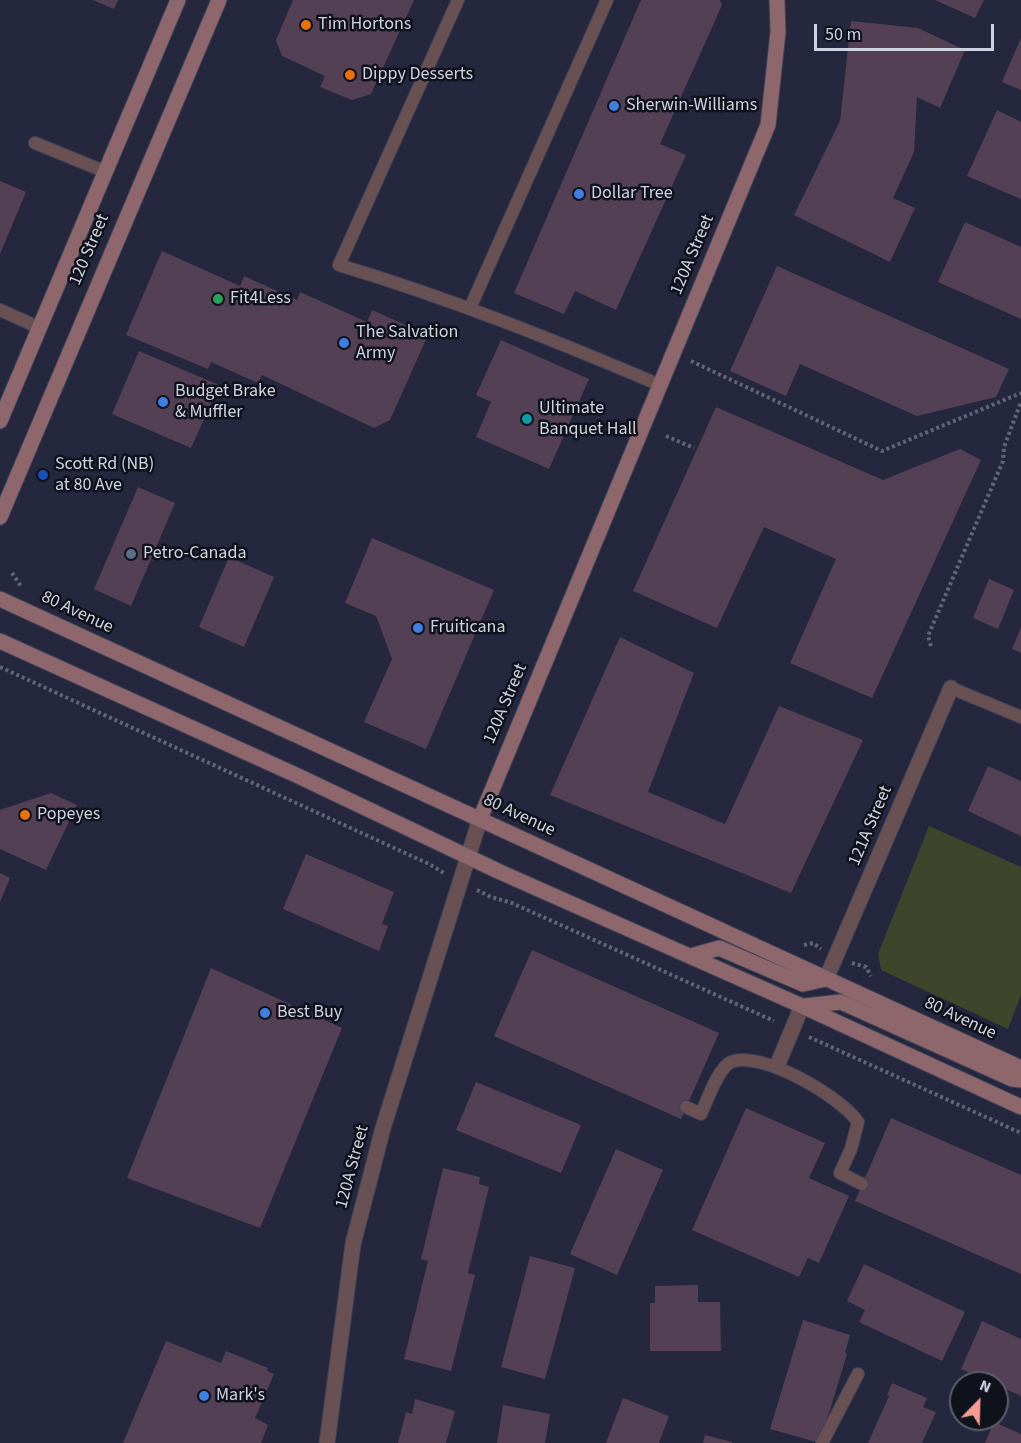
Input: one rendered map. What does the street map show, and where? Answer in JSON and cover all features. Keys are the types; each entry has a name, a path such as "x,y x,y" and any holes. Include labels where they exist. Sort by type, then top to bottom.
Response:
{"main road":[{"name":"120 Street","path":"0,422 178,0"},
{"name":"120 Street","path":"0,516 219,0"},
{"name":"120A Street","path":"480,819 768,125 778,32 777,0"},
{"name":"80 Avenue","path":"0,599 1021,1068"},
{"path":"0,641 285,770 467,857 802,1006 1021,1107"},
{"path":"691,956 719,948 804,984 826,979"},
{"path":"802,1006 842,1002 1012,1079 1021,1080"}],"street":[{"name":"121A Street","path":"826,979 951,688"},
{"name":"120A Street","path":"327,1443 353,1244 383,1128 480,819"},
{"path":"777,1066 802,1006"}],"lane":[{"path":"458,0 339,265 403,284 470,308 660,385"},
{"path":"470,308 607,0"},
{"path":"35,143 106,172"},
{"path":"0,310 40,328"},
{"path":"951,688 1021,717"},
{"path":"686,1107 701,1114 722,1071 732,1062 777,1066 833,1098 851,1112 858,1122 840,1173 862,1184"},
{"path":"822,1443 858,1374"}],"path":[{"path":"691,361 882,451 1021,393"},
{"path":"931,646 928,636 1003,461 1004,447 1021,402"},
{"path":"666,436 694,448"},
{"path":"0,667 437,869"},
{"path":"491,897 512,903 1021,1133"}],"green space":[{"path":"929,826 1021,867 1021,995 1008,1029 881,970 878,954"}],"building":[{"path":"93,0 118,0 114,9"},
{"path":"293,0 414,0 371,94 352,100 320,87 325,76 282,56 276,40"},
{"path":"641,0 720,0 722,5 660,144 686,155 616,310 575,291 564,314 514,293"},
{"path":"935,0 984,0 975,18"},
{"path":"851,21 918,28 965,50 940,108 917,97 914,152 893,198 915,208 890,262 794,215 840,121"},
{"path":"1021,38 1021,90 1002,82"},
{"path":"997,110 1021,122 1021,199 967,176"},
{"path":"0,181 26,192 0,254"},
{"path":"965,222 1021,247 1021,319 938,282"},
{"path":"162,251 240,286 244,276 297,300 300,292 367,322 372,310 428,335 390,420 374,428 262,375 258,383 211,362 208,369 126,335"},
{"path":"777,266 1009,369 996,397 917,416 800,364 786,396 730,371"},
{"name":"Ultimate Banquet Hall","path":"501,340 589,379 549,469 476,437 491,402 476,395"},
{"path":"139,351 219,385 191,448 112,414"},
{"path":"716,407 883,480 960,449 981,460 872,698 790,663 836,559 764,527 717,628 633,591"},
{"name":"Petro-Canada","path":"138,487 175,503 131,606 94,589"},
{"path":"372,538 494,590 426,749 364,722 392,659 376,616 345,603"},
{"path":"229,557 274,577 244,647 199,627"},
{"path":"989,579 1014,590 998,629 973,618"},
{"path":"1021,627 1021,653 1012,649"},
{"path":"620,637 694,673 648,792 725,824 779,706 863,740 791,893 550,795"},
{"path":"988,766 1021,781 1021,836 968,811"},
{"path":"51,793 77,805 46,870 0,849 0,810"},
{"path":"306,854 394,892 382,924 388,926 379,951 283,909"},
{"path":"0,873 10,878 0,902"},
{"path":"532,950 719,1033 681,1119 494,1036"},
{"path":"211,968 342,1028 260,1228 127,1178"},
{"path":"476,1082 581,1125 561,1173 456,1130"},
{"path":"746,1108 825,1143 809,1178 849,1196 819,1263 808,1258 799,1277 692,1230"},
{"path":"891,1118 1021,1175 1021,1274 855,1201"},
{"path":"616,1149 663,1170 617,1275 570,1254"},
{"path":"443,1168 480,1177 479,1184 489,1187 468,1273 475,1275 451,1371 404,1359 428,1261 421,1259"},
{"path":"530,1256 575,1268 545,1379 501,1367"},
{"path":"864,1264 965,1312 942,1361 859,1322 865,1310 847,1301"},
{"path":"698,1285 698,1302 720,1302 721,1351 650,1351 650,1303 655,1303 655,1286"},
{"path":"803,1320 850,1335 845,1353 847,1354 820,1443 770,1429"},
{"path":"982,1321 1021,1339 1021,1396 1009,1390 1009,1371 965,1371 961,1369"},
{"name":"Mark's","path":"166,1341 221,1363 226,1351 268,1368 267,1371 274,1374 255,1418 268,1425 261,1443 123,1443"},
{"path":"892,1383 927,1398 923,1407 936,1412 922,1443 868,1443 889,1396 887,1395"},
{"path":"623,1398 669,1416 659,1443 606,1443"},
{"path":"415,1399 455,1411 446,1443 398,1443 406,1412 412,1414"},
{"path":"503,1405 550,1414 545,1443 497,1443"},
{"path":"1009,1429 1021,1434 1021,1443 985,1443 990,1431 1009,1431"},
{"path":"705,1435 732,1442 732,1443 703,1443"}],"place":[{"name":"Tim Hortons","path":"306,25"},
{"name":"Dippy Desserts","path":"350,75"},
{"name":"Sherwin-Williams","path":"614,106"},
{"name":"Dollar Tree","path":"579,194"},
{"name":"Fit4Less","path":"218,299"},
{"name":"The Salvation Army","path":"344,343"},
{"name":"Budget Brake & Muffler","path":"163,402"},
{"name":"Ultimate Banquet Hall","path":"527,419"},
{"name":"Scott Rd (NB) at 80 Ave","path":"43,475"},
{"name":"Petro-Canada","path":"131,554"},
{"name":"Fruiticana","path":"418,628"},
{"name":"Popeyes","path":"25,815"},
{"name":"Best Buy","path":"265,1013"},
{"name":"Mark's","path":"204,1396"}]}
